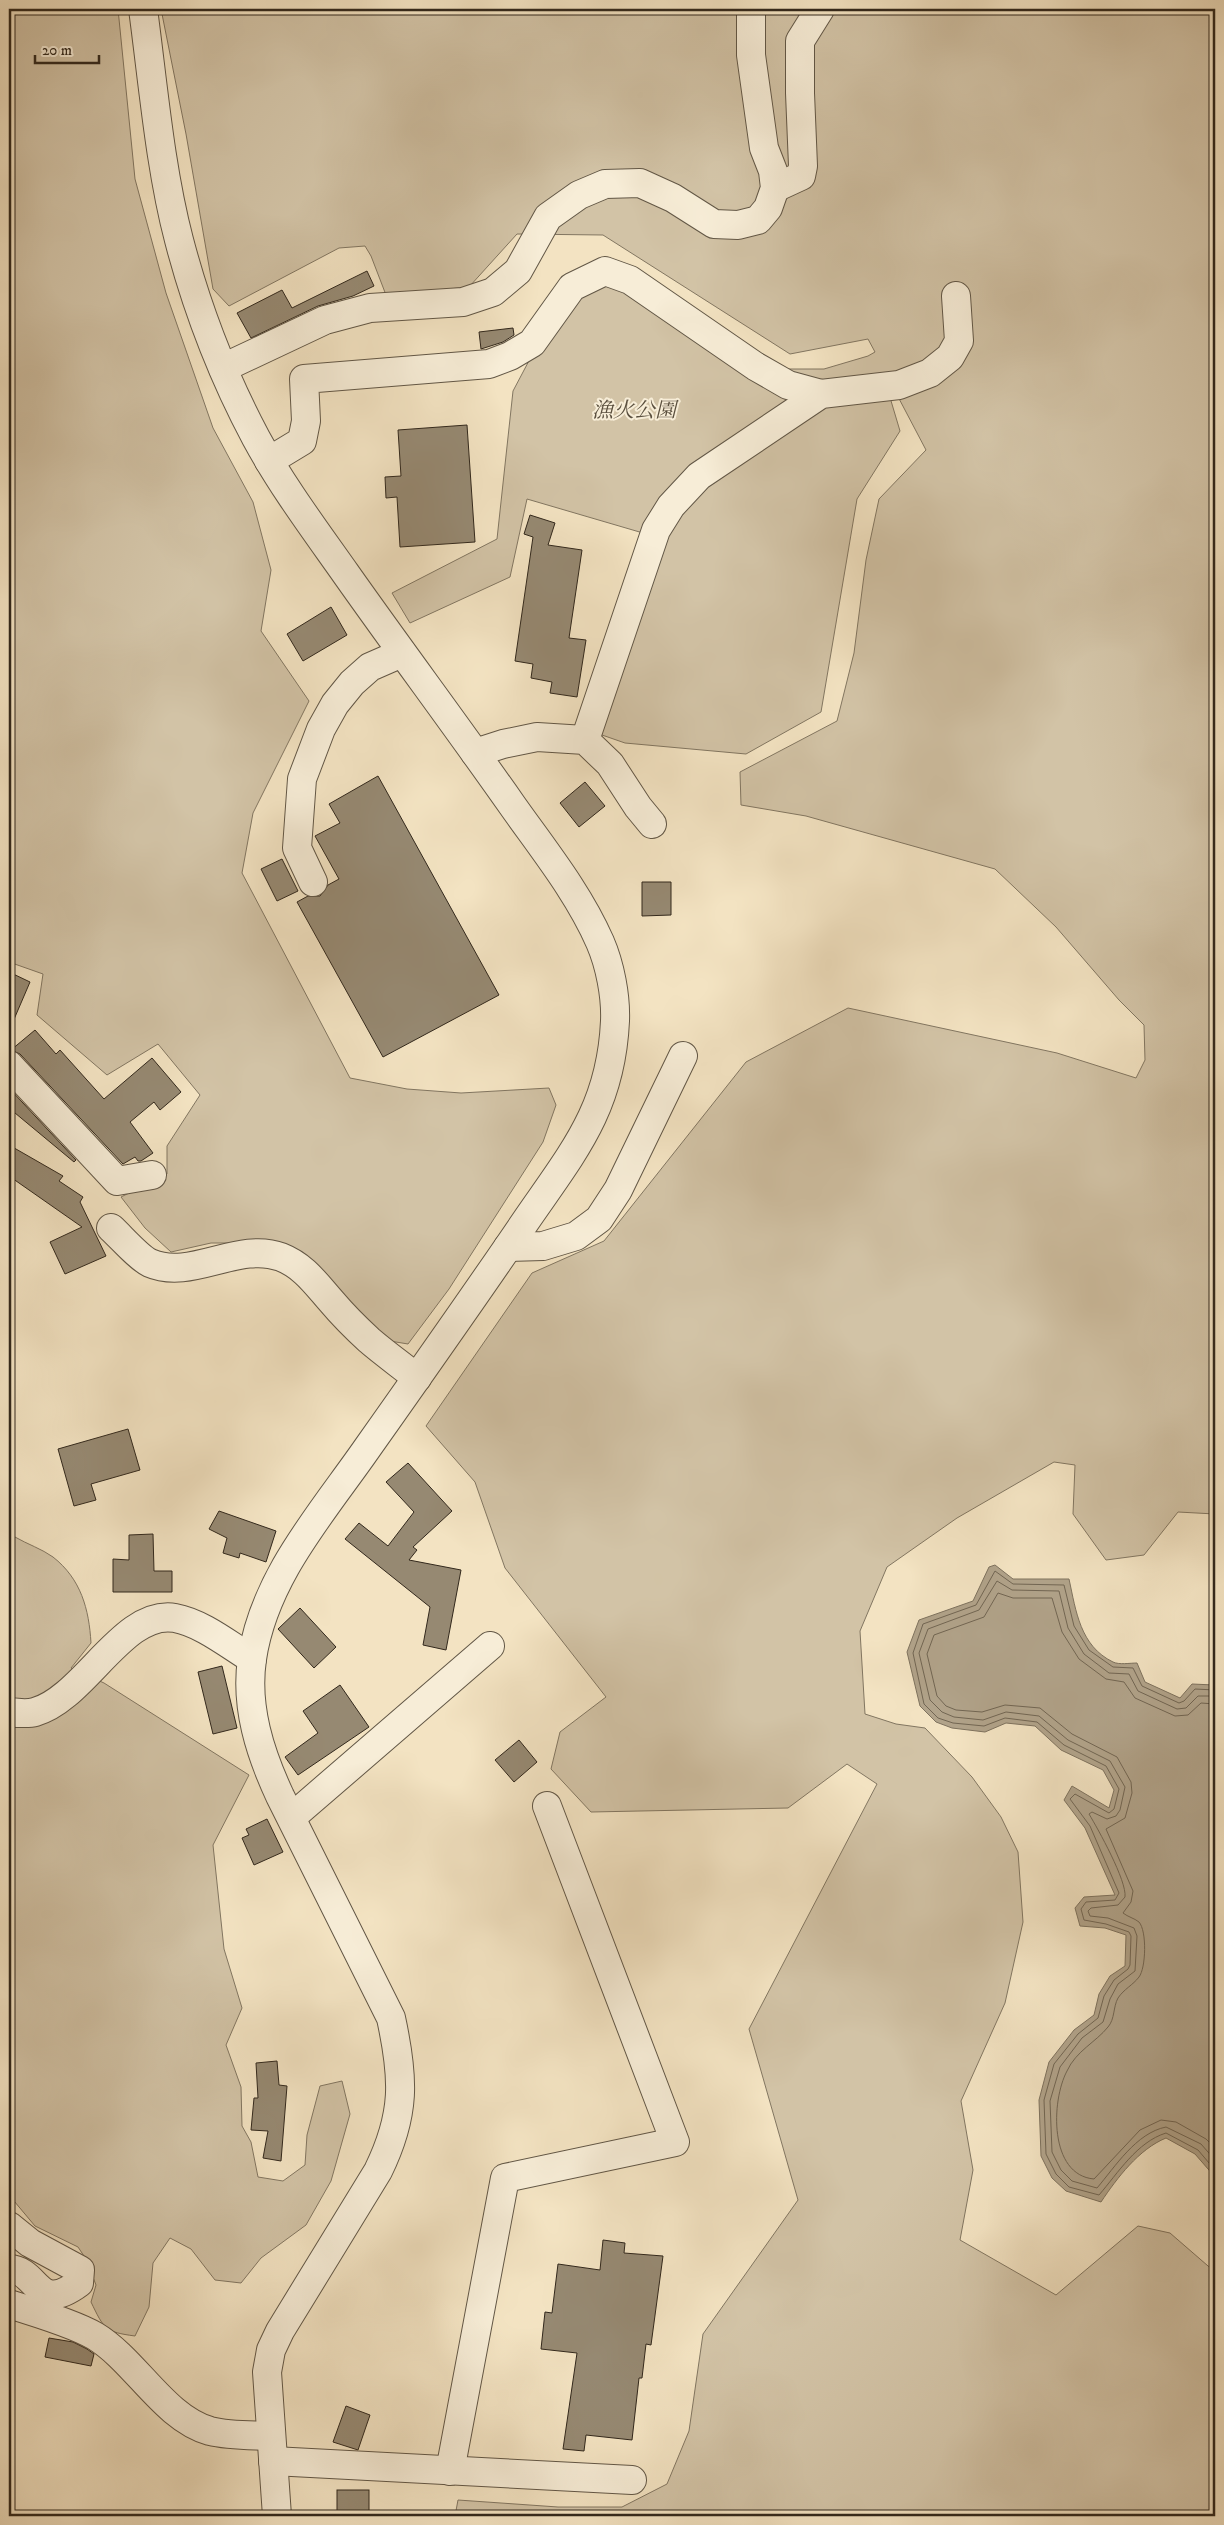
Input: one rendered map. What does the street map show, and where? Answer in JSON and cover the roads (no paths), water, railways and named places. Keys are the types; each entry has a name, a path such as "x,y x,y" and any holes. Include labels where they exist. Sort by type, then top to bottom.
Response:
{"street":[{"path":"143,9 167,182 178,238 203,319 223,368 269,461 402,653 575,895 601,944 610,976 615,1015 612,1053 606,1086 591,1123 508,1247 286,1564 260,1624 252,1659 250,1685 252,1713 258,1741 268,1772 391,2018 400,2057 402,2085 398,2119 391,2144 378,2171 280,2331 271,2350 267,2372 277,2516"},
{"path":"223,368 324,320 370,308 463,302 493,292 518,271 548,217 579,195 606,184 640,183 673,198 714,224 738,225 758,220 768,208 775,188 773,171 764,148 752,64 751,9"},
{"path":"775,188 801,176 803,166 800,41 820,9"},
{"path":"269,461 302,441 306,421 304,379 489,364 510,356 532,343 572,287 605,271 630,280 755,366 788,385 821,394 899,385 930,373 950,357 959,341 956,296"},
{"path":"585,740 656,530 671,506 699,476 821,394"},
{"path":"313,882 297,848 302,779 321,729 334,704 352,683 370,667 402,653"},
{"path":"475,753 503,744 537,737 585,740 610,764 638,807 652,824"},
{"path":"508,1247 543,1246 576,1236 599,1219 618,1190 684,1056"},
{"path":"9,1065 117,1181 152,1175"},
{"path":"111,1228 150,1263 168,1267 196,1266 228,1256 253,1254 278,1256 294,1262 309,1275 370,1341 417,1378"},
{"path":"9,1712 34,1712 55,1703 80,1683 124,1638 144,1623 158,1619 174,1618 204,1629 252,1659"},
{"path":"292,1817 490,1646"},
{"path":"450,2471 505,2178 675,2142 547,1806"},
{"path":"9,2226 30,2243 80,2270 79,2283 68,2291 53,2295 39,2289 15,2269 9,2269"},
{"path":"9,2304 95,2336 130,2364 166,2403 187,2419 208,2430 233,2435 272,2448 450,2471 632,2480"}],"water":[{"path":"995,1565 1013,1579 1069,1579 1077,1615 1086,1637 1093,1647 1115,1663 1137,1663 1145,1682 1180,1698 1192,1684 1214,1685 1215,1683 1215,2177 1195,2154 1166,2138 1147,2149 1129,2165 1101,2202 1066,2191 1052,2178 1041,2156 1039,2100 1049,2062 1074,2030 1094,2015 1099,1994 1110,1976 1125,1966 1126,1935 1105,1928 1080,1926 1075,1908 1084,1897 1115,1895 1085,1828 1064,1800 1072,1786 1109,1808 1114,1790 1103,1770 1061,1750 1035,1726 1006,1723 985,1732 952,1728 936,1722 920,1706 907,1652 919,1620 973,1601 989,1567"}],"park label":[{"name":"漁火公園","path":"634,410"}]}
